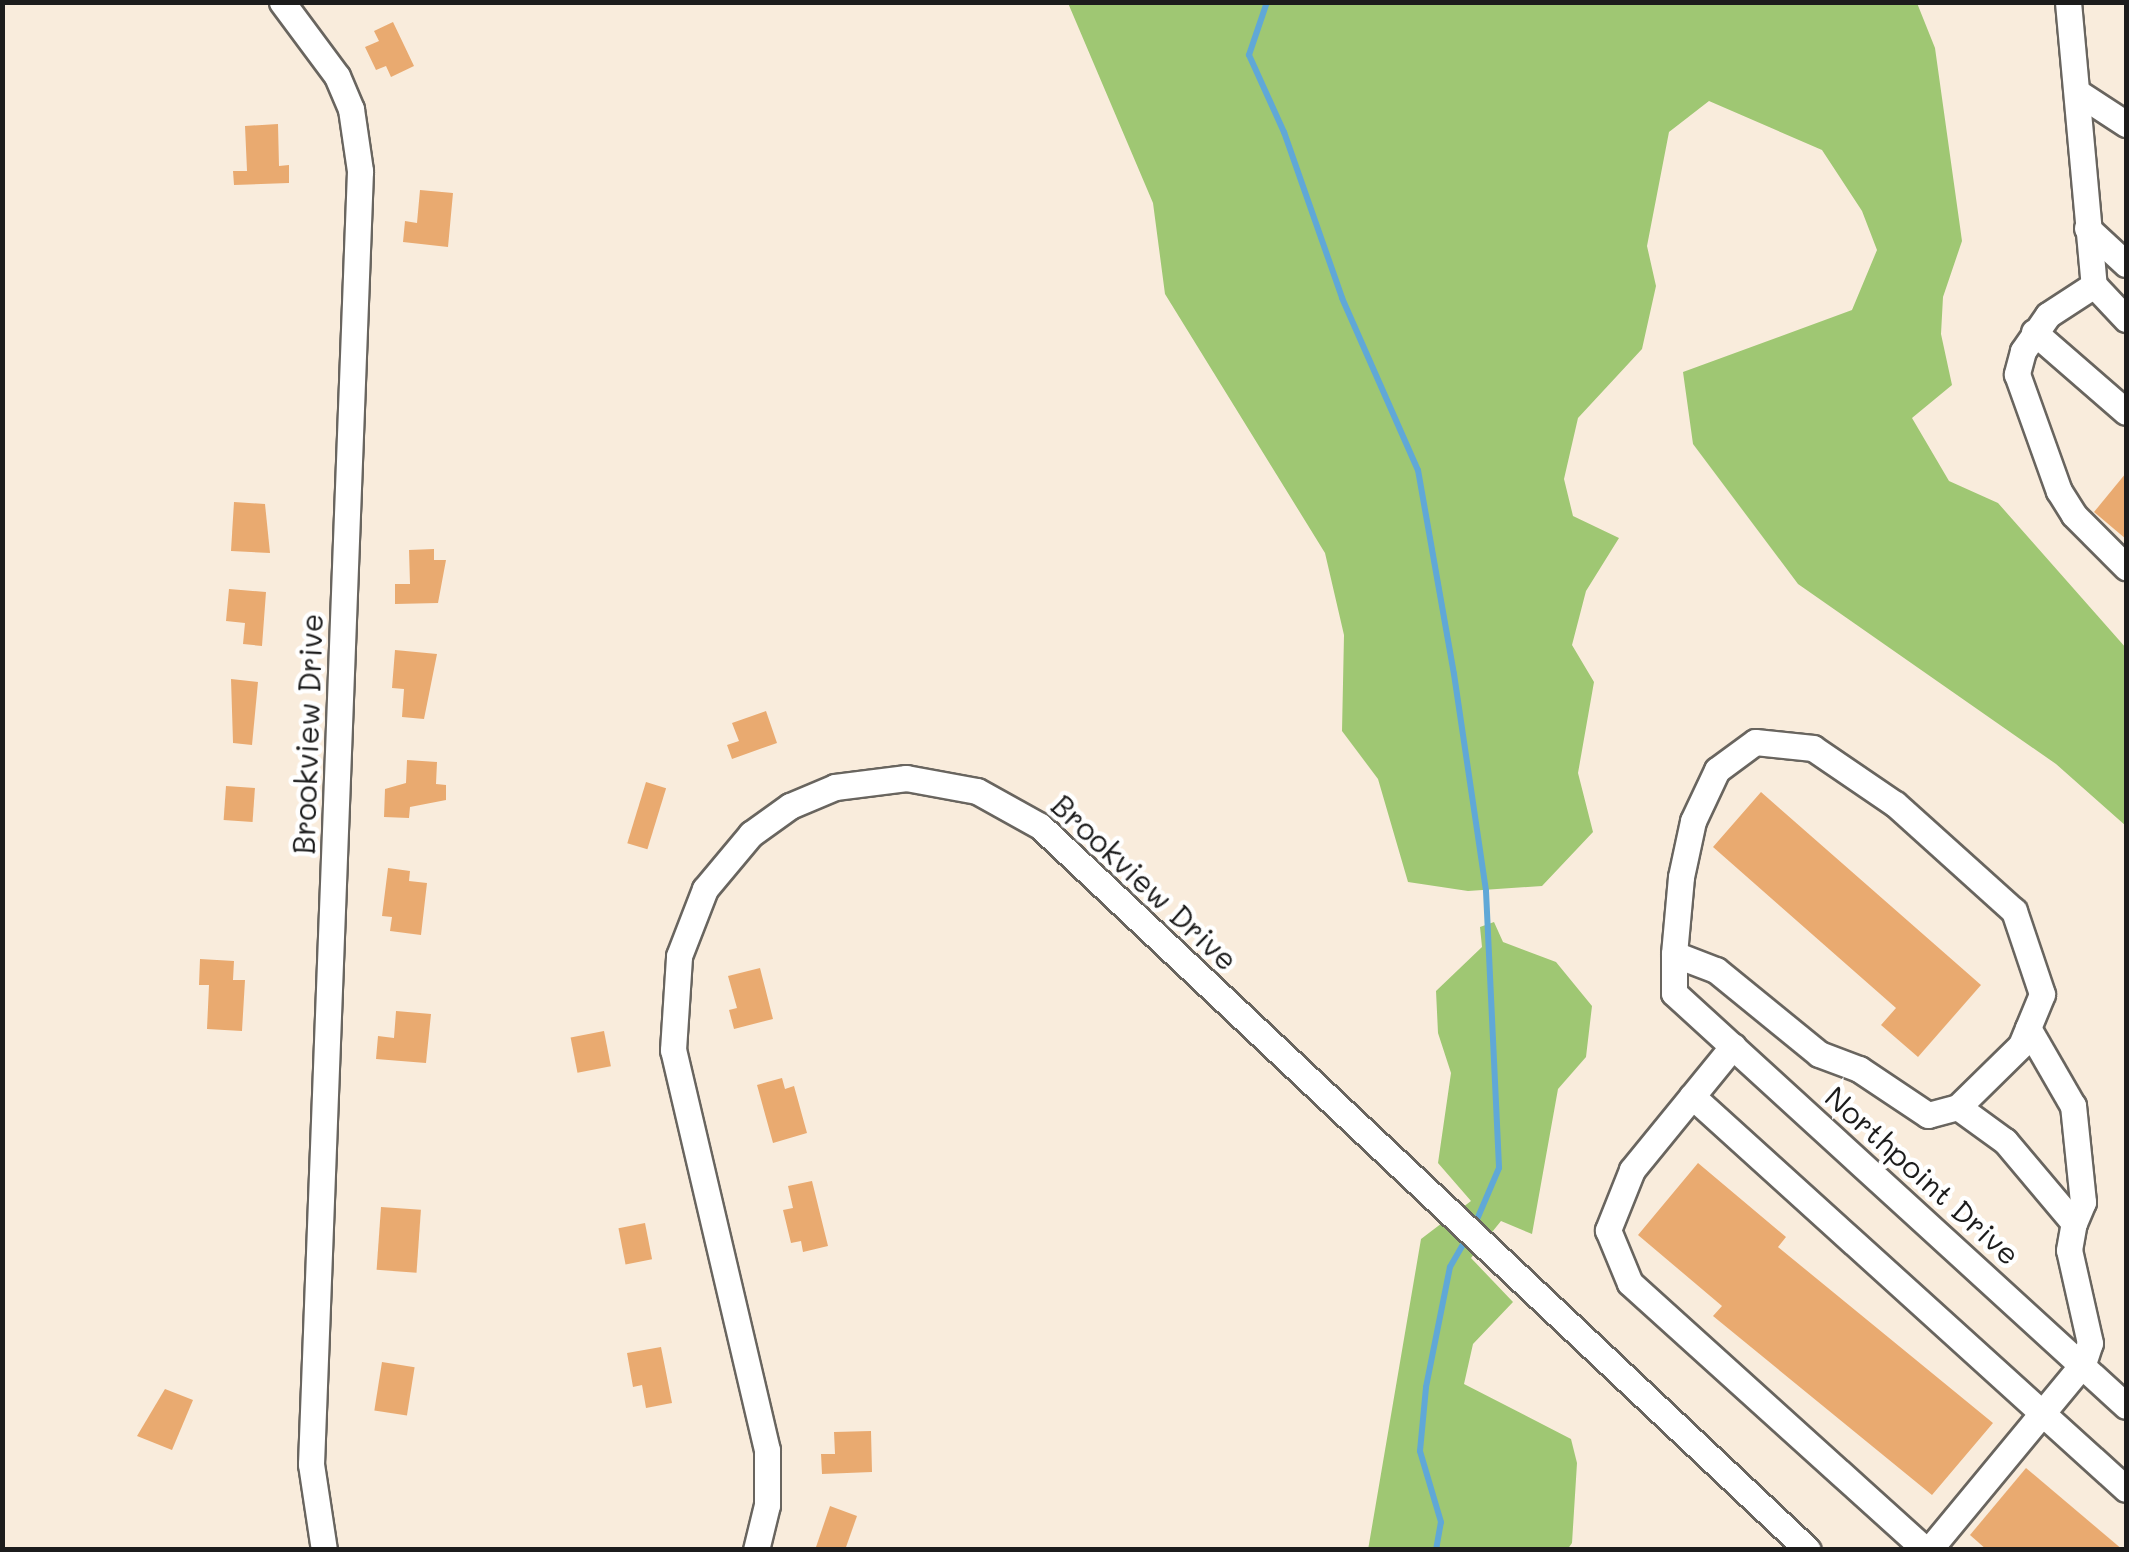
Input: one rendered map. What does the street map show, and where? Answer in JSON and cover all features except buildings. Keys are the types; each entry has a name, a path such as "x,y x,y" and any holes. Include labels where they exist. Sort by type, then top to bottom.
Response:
{"street":[{"name":"Brookview Drive","path":"282,2 337,76 351,109 360,170 311,1464 324,1550"},
{"path":"2068,2 2094,285 2126,319"},
{"path":"2076,92 2126,124"},
{"path":"2088,228 2126,264"},
{"path":"2094,285 2034,332 2017,374 2031,426 2074,516 2126,567"},
{"path":"2034,332 2126,412"},
{"path":"1755,742 1812,748 1895,804 2014,911 2042,994 2028,1028 2020,1044 1958,1106 1928,1115 1859,1069 1819,1054 1716,970 1674,954 1693,821 1717,770 1755,742"},
{"name":"Brookview Drive","path":"756,1550 767,1504 767,1450 674,1050 672,1004 685,932 705,889 734,850 790,806 858,782 906,778 954,784 1020,812 1808,1550"},
{"name":"Northpoint Drive","path":"1674,954 1674,993 2126,1406"},
{"path":"1733,1046 1632,1170 1608,1230 1630,1283 1927,1550 2083,1364 2090,1343 2069,1250 2074,1222 2083,1202 2072,1106 2028,1028"},
{"path":"1692,1096 2126,1489"},
{"path":"1958,1106 2004,1142 2074,1222"}],"green space":[{"path":"1068,3 1917,3 1935,48 1962,241 1943,297 1941,334 1952,385 1912,418 1949,481 1998,503 2126,648 2126,826 2056,764 1798,584 1693,444 1683,372 1852,310 1877,250 1862,211 1822,150 1709,101 1669,132 1647,246 1656,286 1642,349 1578,418 1564,479 1573,516 1619,538 1586,591 1572,645 1594,682 1578,773 1593,832 1542,886 1468,891 1408,882 1378,779 1342,731 1344,635 1325,553 1165,294 1153,203"},
{"path":"1494,922 1503,942 1556,962 1592,1006 1586,1057 1558,1089 1532,1234 1501,1221 1471,1258 1513,1302 1473,1344 1464,1384 1571,1439 1577,1463 1572,1543 1567,1550 1368,1550 1421,1239 1471,1201 1438,1163 1451,1073 1438,1033 1436,991 1482,947 1480,927"}],"waterway":[{"path":"1267,2 1249,55 1284,132 1342,298 1418,470 1454,674 1486,891 1499,1168 1475,1224"},
{"path":"1436,1550 1441,1522 1420,1451 1426,1387 1450,1267 1466,1239"}]}
